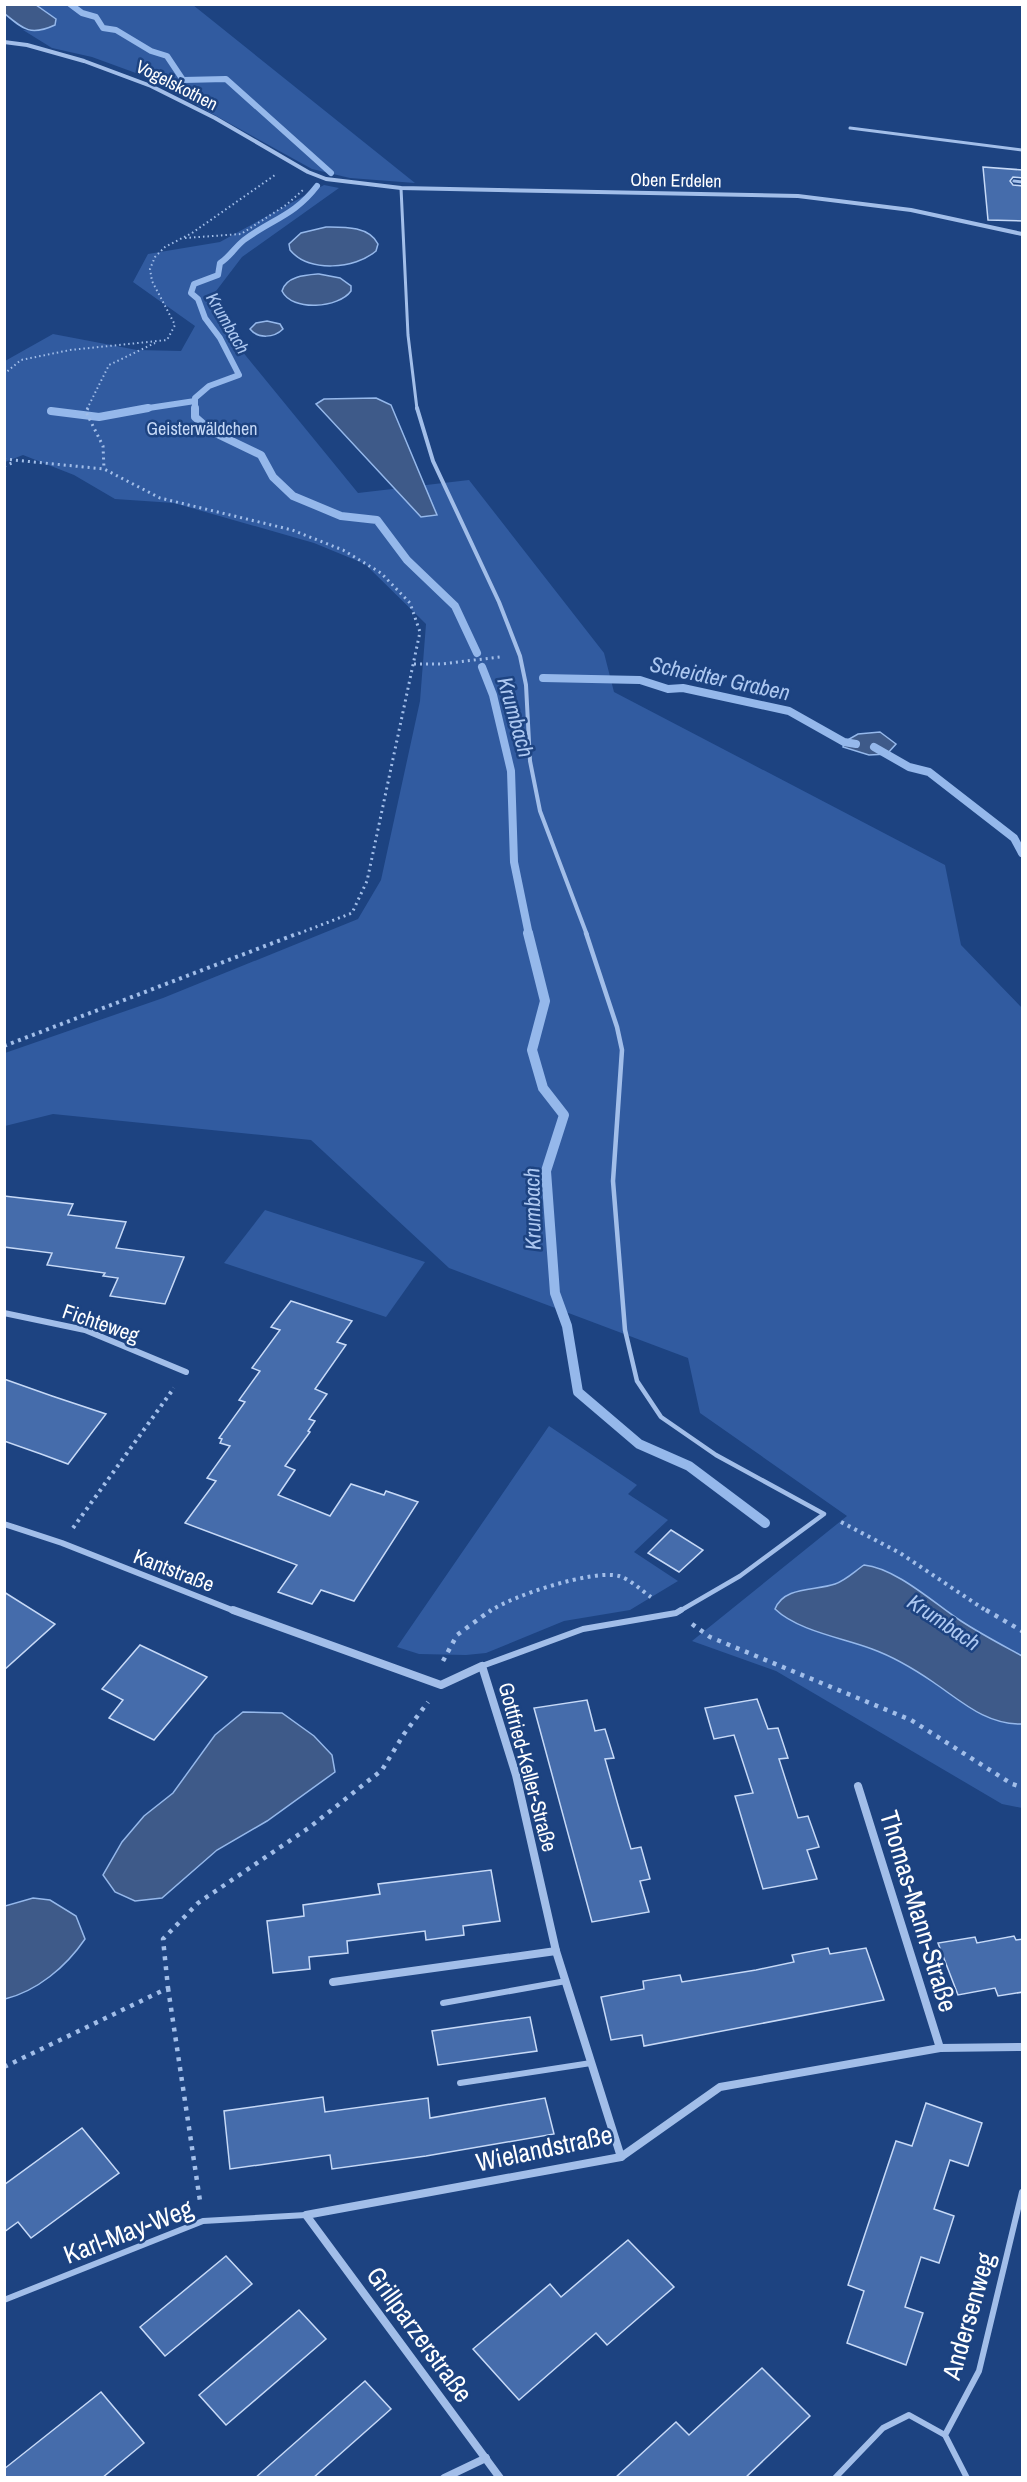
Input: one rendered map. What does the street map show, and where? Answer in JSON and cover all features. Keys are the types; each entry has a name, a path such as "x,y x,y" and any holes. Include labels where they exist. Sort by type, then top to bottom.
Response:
{"street":[{"name":"Vogelskothen","path":"4,42 82,59 131,77 158,89 292,163 326,179"},
{"name":"Oben Erdelen","path":"326,179 401,188 847,199 935,214 1023,234"},
{"name":"Fichteweg","path":"4,1313 85,1330 186,1372"},
{"name":"Kantstraße","path":"4,1524 62,1543 276,1627 441,1685"},
{"name":"Gottfried-Keller-Straße","path":"441,1685 482,1666 516,1775 556,1951 621,2157"},
{"name":"Thomas-Mann-Straße","path":"858,1786 940,2048"},
{"path":"333,1982 556,1951"},
{"name":"Wielandstraße","path":"306,2215 621,2157 720,2087 940,2048 1023,2047"},
{"name":"Grillparzerstraße","path":"306,2215 500,2478"},
{"path":"444,2478 486,2458"}],"lane":[{"path":"850,128 1023,150"},
{"path":"1014,181 1023,182"},
{"path":"401,188 408,335 416,405 433,461 499,602 520,656 526,685 530,761 540,811 591,946 622,1050 613,1181 625,1330 637,1381 661,1417 716,1455 824,1514 740,1576 676,1613 583,1629 482,1666"},
{"path":"443,2003 566,1981"},
{"path":"460,2083 591,2063"},
{"name":"Andersenweg","path":"945,2435 979,2371 1023,2192"},
{"name":"Karl-May-Weg","path":"4,2300 203,2221 306,2215"},
{"path":"835,2478 883,2428 909,2415 945,2435 967,2478"}],"path":[{"path":"104,469 103,446 86,412 109,365 140,348 166,340 172,334 175,325 152,281 150,269 155,257 165,247 192,233 292,163"},
{"path":"178,240 195,236 241,234 286,205 309,185 326,179"},
{"path":"4,374 21,360 70,350 166,340"},
{"path":"4,459 104,469 160,498 292,530 343,550 381,573 410,603 420,632 367,881 352,913 4,1046"},
{"path":"4,466 19,460"},
{"path":"414,664 441,664 520,656"},
{"path":"62,1543 168,1395"},
{"path":"824,1514 900,1553 1001,1620 1023,1631"},
{"path":"203,2221 168,1988 163,1939 198,1903 310,1827 382,1770 404,1734 441,1685 440,1667 457,1635 495,1606 537,1589 583,1578 619,1576 710,1637 911,1720 1012,1785 1023,1787"},
{"path":"4,2067 168,1988"}],"green space":[{"path":"36,5 193,5 415,183 350,178 312,169 144,76 92,57 52,48 23,30 40,31 55,25 56,19"},
{"name":"Geisterwäldchen","path":"324,185 339,188 242,257 213,295 233,340 358,493 469,480 604,653 614,692 945,865 961,945 1022,1008 1022,1808 1002,1804 776,1671 692,1641 847,1516 700,1413 688,1358 449,1268 311,1140 53,1114 5,1126 5,1053 163,998 358,919 381,880 420,701 426,624 365,564 314,543 174,503 115,499 74,475 23,455 5,462 5,361 53,334 137,350 181,351 195,326 133,282 148,254 220,242"},
{"path":"265,1210 425,1262 386,1317 224,1263"},
{"path":"549,1426 637,1485 628,1494 668,1520 634,1552 678,1581 630,1610 564,1621 486,1653 419,1654 397,1647"}],"water":[{"path":"4,5 36,5 56,19 55,25 40,30 28,30 5,14"},
{"path":"326,227 355,229 369,234 378,244 376,251 356,262 332,266 308,262 290,250 289,244 301,233"},
{"path":"319,274 340,278 351,286 351,291 337,301 305,305 287,298 282,291 292,279"},
{"path":"267,321 280,324 283,329 275,334 262,336 250,329 256,323"},
{"path":"376,398 391,405 437,515 421,517 316,404 324,399"},
{"path":"880,732 896,744 887,754 869,755 843,747 844,742 858,734"},
{"path":"864,1565 902,1580 961,1621 1022,1656 1022,1724 997,1721 985,1716 919,1672 896,1660 872,1649 796,1623 775,1609 785,1596 835,1584"},
{"path":"243,1712 282,1713 314,1736 332,1755 335,1772 267,1821 217,1850 162,1898 135,1901 115,1892 103,1875 122,1842 144,1816 173,1793 215,1735"},
{"path":"33,1898 50,1900 76,1916 85,1939 69,1959 50,1976 28,1990 5,1999 5,1906"}],"building":[{"path":"983,167 1023,170 1023,178 1013,177 1010,181 1013,185 1023,186 1023,221 988,220"},
{"path":"4,1196 73,1204 68,1215 126,1222 116,1248 184,1257 165,1304 110,1296 118,1278 103,1276 105,1273 47,1265 52,1253 4,1247"},
{"path":"291,1301 352,1321 337,1342 346,1345 315,1389 327,1394 309,1419 315,1421 308,1431 310,1432 285,1466 295,1470 278,1495 330,1516 351,1484 384,1495 386,1491 418,1502 354,1601 321,1590 312,1604 278,1592 297,1565 185,1523 216,1481 207,1478 230,1446 220,1443 222,1439 219,1438 245,1402 239,1400 260,1371 252,1368 280,1330 271,1327"},
{"path":"4,1379 106,1414 68,1464 4,1441"},
{"path":"671,1530 703,1550 679,1572 648,1553"},
{"path":"4,1592 55,1624 4,1670"},
{"path":"140,1645 207,1677 154,1740 109,1718 123,1700 102,1689"},
{"path":"757,1699 768,1729 778,1728 788,1758 779,1759 798,1818 808,1816 819,1847 807,1850 817,1879 763,1889 735,1796 753,1793 734,1735 714,1739 705,1708"},
{"path":"587,1700 595,1731 605,1729 614,1758 605,1759 631,1849 641,1847 650,1879 640,1881 649,1912 592,1922 534,1708"},
{"path":"491,1870 500,1921 463,1926 464,1935 426,1940 425,1931 347,1941 348,1953 309,1957 310,1969 273,1973 267,1921 304,1916 303,1905 380,1894 378,1884"},
{"path":"1014,1936 1016,1940 1023,1939 1023,1992 998,1996 995,1988 958,1995 938,1943 975,1937 977,1943"},
{"path":"828,1948 830,1954 866,1948 884,2000 644,2046 642,2035 611,2040 601,1997 644,1989 643,1981 680,1975 682,1982 756,1970 794,1962 792,1955"},
{"path":"530,2017 537,2051 438,2065 432,2031"},
{"path":"323,2097 325,2112 428,2098 430,2118 545,2098 554,2134 332,2169 330,2155 230,2169 224,2111"},
{"path":"926,2103 982,2123 968,2166 950,2160 934,2209 954,2216 939,2263 921,2257 905,2307 923,2313 906,2365 847,2343 864,2291 848,2285 896,2141 912,2146"},
{"path":"82,2128 119,2173 31,2238 18,2222 4,2232 4,2185"},
{"path":"628,2240 674,2287 607,2345 596,2333 519,2400 473,2349 550,2284 561,2297"},
{"path":"226,2256 252,2284 165,2356 140,2327"},
{"path":"299,2310 326,2339 226,2425 199,2395"},
{"path":"762,2368 810,2416 745,2478 615,2478 676,2422 689,2435"},
{"path":"365,2381 391,2409 313,2478 255,2478"},
{"path":"101,2392 144,2443 102,2478 4,2478 4,2469"}],"waterway":[{"name":"Krumbach","path":"70,4 82,13 96,17 103,28 116,30 151,51 167,56 183,80 226,79 331,173"},
{"name":"Krumbach","path":"195,401 195,398 209,386 239,375 220,338 205,318 198,299 191,293 194,284 218,275 220,263 241,243 291,211 317,186"},
{"path":"145,409 195,401"},
{"name":"Krumbach","path":"195,401 195,417 211,431 261,455 273,477 293,496 341,516 377,520 407,560 455,606 477,653"},
{"path":"51,411 99,417 145,409"},
{"name":"Krumbach","path":"482,667 493,695 511,771 514,862 529,935"},
{"name":"Scheidter Graben","path":"543,678 640,680 668,689 683,688 789,711 844,742 856,744"},
{"name":"Scheidter Graben","path":"874,747 909,767 929,772 1014,838 1022,853"},
{"name":"Krumbach","path":"528,933 545,1001 532,1050 543,1088 564,1115 546,1171 555,1293 567,1326 578,1392 639,1444 689,1466 765,1523"}]}
